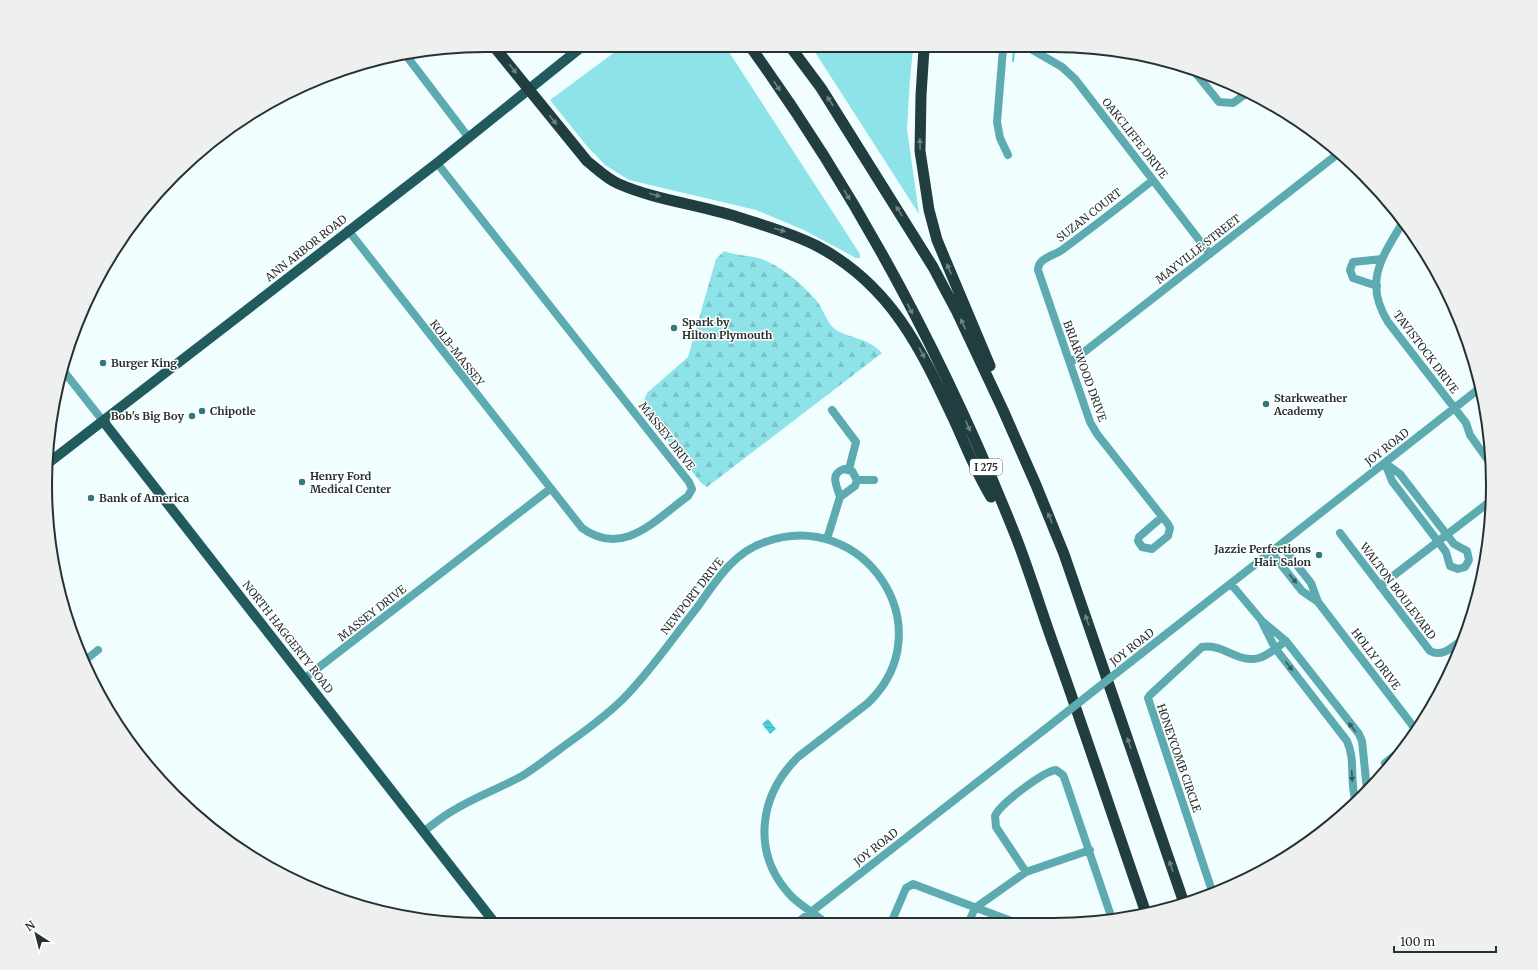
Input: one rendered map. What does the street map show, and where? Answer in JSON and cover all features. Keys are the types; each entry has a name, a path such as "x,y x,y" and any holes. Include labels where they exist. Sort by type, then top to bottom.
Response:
{"highway":[{"path":"498,52 587,161 618,184 738,217 794,235 818,246 847,264 886,301 912,335 932,373 989,493 1015,537"},
{"name":"I 275","path":"754,52 823,156 896,279 963,414 1015,537 1069,688 1144,908"},
{"path":"794,52 826,95 933,267 958,312 1003,410 1064,554 1182,898"},
{"path":"924,52 920,152 929,210 937,240 998,383 1003,410"}],"main road":[{"name":"ANN ARBOR ROAD","path":"53,459 348,230 437,163 575,52"},
{"name":"NORTH HAGGERTY ROAD","path":"103,421 491,918"}],"street":[{"path":"1003,52 996,122 1000,138 1008,155"},
{"name":"OAKCLIFFE DRIVE","path":"1036,52 1073,76 1210,254"},
{"path":"409,59 469,138"},
{"path":"1199,78 1216,99 1223,104 1233,103 1243,96"},
{"name":"MAYVILLE STREET","path":"1070,363 1335,156"},
{"name":"MASSEY DRIVE","path":"305,678 550,489 582,528 595,537 612,541 636,534 688,496 692,489 689,482 437,163"},
{"name":"SUZAN COURT","path":"1038,265 1042,260 1060,251 1153,180"},
{"name":"TAVISTOCK DRIVE","path":"1401,227 1382,259 1377,274 1379,304 1388,322 1455,408"},
{"name":"KOLB-MASSEY","path":"348,230 550,489"},
{"path":"1377,286 1353,278 1350,270 1353,262 1382,259"},
{"name":"BRIARWOOD DRIVE","path":"1038,265 1038,270 1093,428 1169,526 1170,533 1152,549 1142,547 1138,541 1139,537 1162,517"},
{"name":"NORTH HAGGERTY ROAD","path":"67,374 103,421"},
{"name":"JOY ROAD","path":"803,918 1476,392"},
{"path":"1455,408 1466,423 1470,435 1485,456"},
{"path":"832,410 856,442 849,469"},
{"path":"1385,463 1400,474 1454,544 1467,551 1469,560 1465,567 1458,569 1450,566 1446,552 1392,481 1385,463"},
{"path":"827,539 840,497 855,486 857,480 855,474 849,469 840,470 835,475 835,483 840,497"},
{"path":"857,480 874,480"},
{"path":"1411,506 1420,500"},
{"path":"1380,586 1485,505"},
{"name":"WALTON BOULEVARD","path":"1340,533 1432,652 1439,654 1446,652 1455,645"},
{"name":"NEWPORT DRIVE","path":"424,831 453,810 527,773 606,714 637,684 725,569 745,552 762,542 785,536 813,536 838,543 858,554 873,568 892,596 897,612 899,639 893,666 878,692 868,703 798,757 778,779 768,802 764,827 766,845 773,868 792,896 810,912"},
{"name":"HOLLY DRIVE","path":"1281,544 1311,583 1318,602 1413,726"},
{"name":"HOLLY DRIVE","path":"1272,552 1302,591 1318,602"},
{"path":"1231,584 1262,621 1286,642 1358,734 1362,741 1366,783"},
{"path":"1262,621 1275,648 1349,745 1354,796"},
{"name":"HONEYCOMB CIRCLE","path":"1211,888 1148,698 1202,647 1211,646 1251,660 1262,657 1286,642"},
{"path":"88,658 98,650"},
{"path":"1314,699 1325,692"},
{"path":"1349,745 1362,741"},
{"path":"1026,872 996,827 994,821 995,816 1000,808 1052,770 1056,770 1063,775 1090,850 1110,914"},
{"path":"971,918 975,908 1026,872 1090,850"},
{"path":"893,918 906,888 913,884 1002,918"},
{"path":"810,912 813,918"},
{"path":"810,912 819,918"}],"green space":[{"path":"615,52 729,52 860,254 860,258 856,258 804,230 756,210 629,180 605,165 586,145 550,100"},
{"path":"815,52 913,52 907,129 919,214"},
{"path":"724,251 754,257 780,268 803,286 816,300 830,324 836,330 871,344 882,353 707,487 701,483 644,410 643,402 647,393 688,357 716,259"}],"shaded area":[{"path":"768,719 776,729 770,734 762,724"}],"waterway":[{"path":"1013,61 1014,52"}],"place":[{"name":"Spark by Hilton Plymouth","path":"674,328"},
{"name":"Burger King","path":"103,363"},
{"name":"Starkweather Academy","path":"1266,404"},
{"name":"Chipotle","path":"202,411"},
{"name":"Bob's Big Boy","path":"192,416"},
{"name":"Henry Ford Medical Center","path":"302,482"},
{"name":"Bank of America","path":"91,498"},
{"name":"Jazzie Perfections Hair Salon","path":"1319,555"}]}
